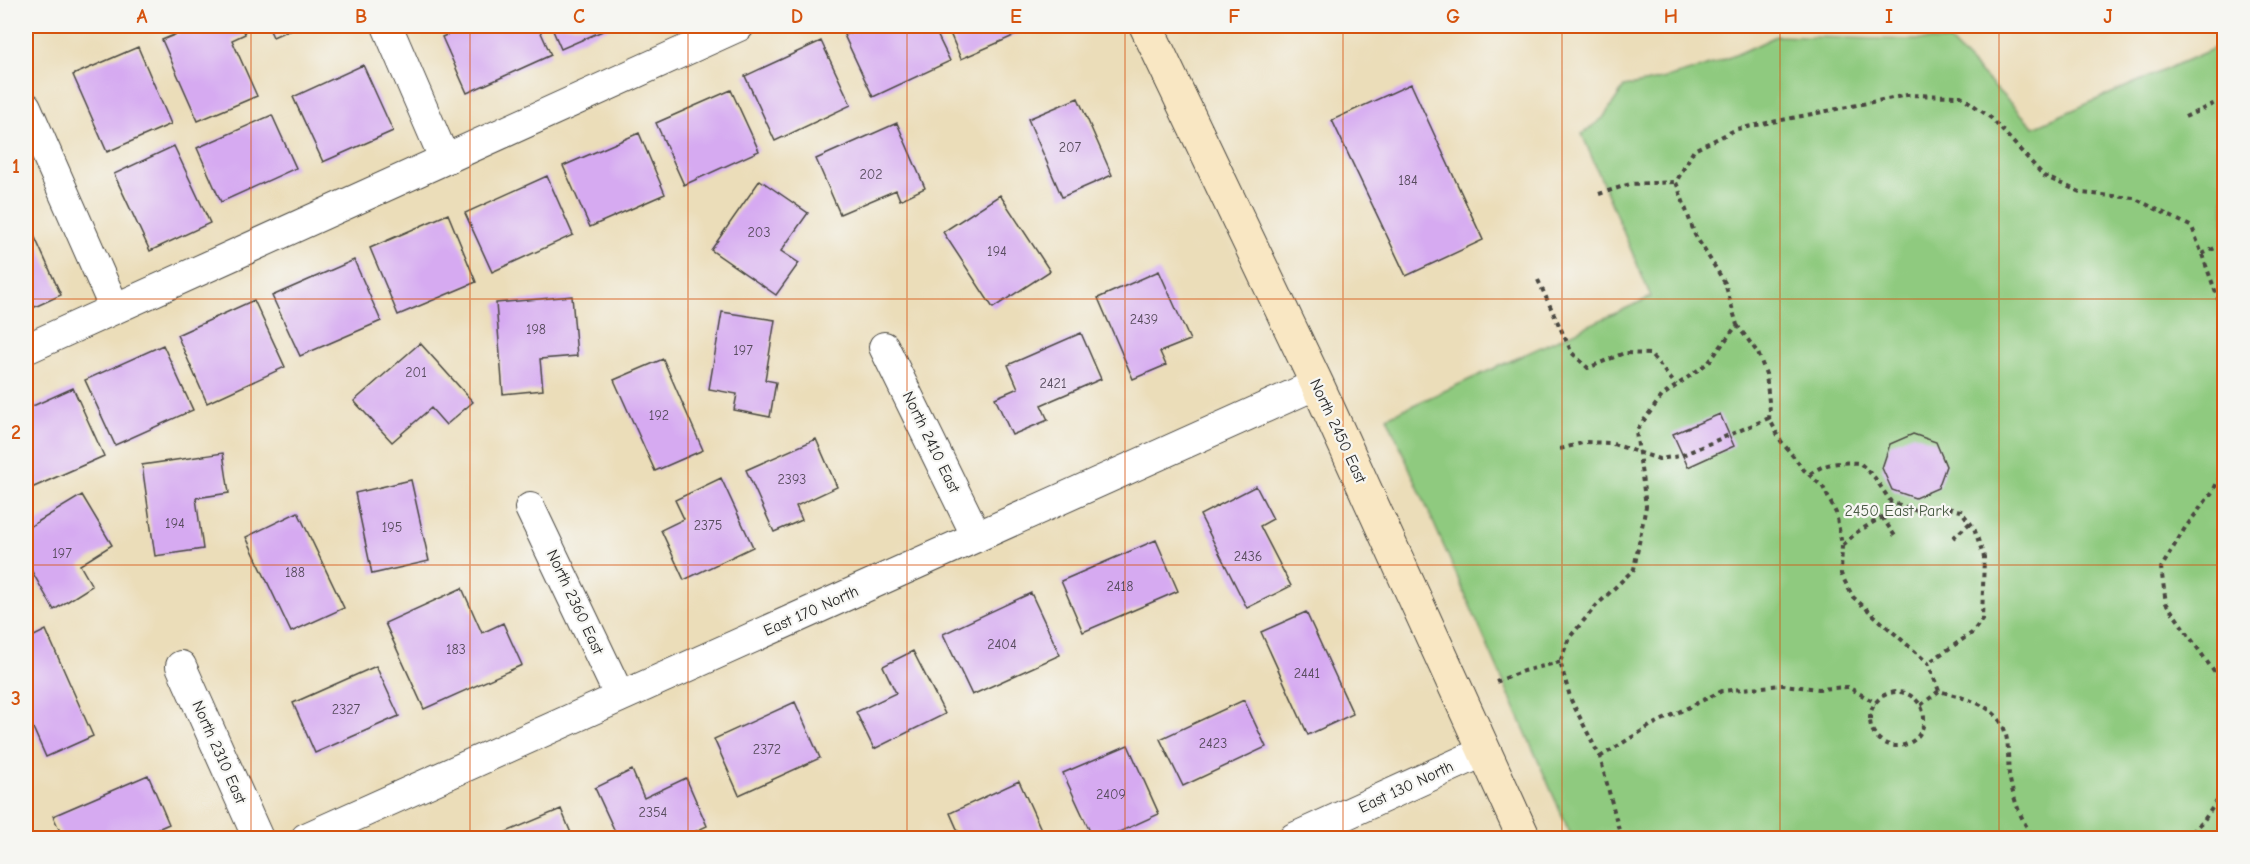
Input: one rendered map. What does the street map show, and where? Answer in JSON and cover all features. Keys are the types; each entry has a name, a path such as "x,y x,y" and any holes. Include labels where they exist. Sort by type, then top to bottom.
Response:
{"street":[{"path":"387,26 444,158"},
{"path":"26,349 114,307 739,26"},
{"name":"North 2450 East","path":"1146,26 1317,384 1524,838"},
{"path":"26,107 114,307"},
{"name":"North 2410 East","path":"884,347 977,537"},
{"name":"East 170 North","path":"306,838 1317,384"},
{"name":"North 2360 East","path":"530,508 620,697"},
{"name":"North 2310 East","path":"181,666 258,838"},
{"name":"East 130 North","path":"1294,838 1485,751"}],"path":[{"path":"1939,691 1929,663 1853,597 1841,574 1842,545 1836,513 1823,487 1804,470 1781,441 1769,418 1766,374 1758,353 1737,325 1725,283 1695,235 1676,182 1694,150 1737,129 1907,95 1961,96 1991,118 2044,176 2082,193 2134,198 2192,227 2224,315"},
{"path":"2185,117 2224,99"},
{"path":"1599,194 1630,184 1676,182"},
{"path":"2202,254 2224,244"},
{"path":"1538,280 1572,352 1588,368 1624,353 1650,354 1676,385"},
{"path":"1621,838 1600,757 1571,700 1560,662 1569,638 1596,606 1634,569 1646,506 1636,431 1662,396 1709,362 1737,325"},
{"path":"1560,449 1586,442 1610,443 1659,459 1680,456 1769,418"},
{"path":"1810,474 1820,466 1838,461 1860,463 1875,478 1891,502 1920,512 1943,507 1961,511 1974,528 1984,557 1982,620 1972,633 1929,663"},
{"path":"2224,468 2213,491 2185,528 2161,568 2166,603 2224,686"},
{"path":"1842,545 1857,532 1882,518 1891,502"},
{"path":"1882,518 1895,536"},
{"path":"1953,538 1970,523"},
{"path":"1496,682 1523,671 1560,662"},
{"path":"1600,757 1650,726 1722,691 1782,685 1819,689 1848,687 1876,702"},
{"path":"1921,705 1939,691"},
{"path":"1939,691 1973,701 1997,716 2007,734 2009,774 2014,800 2023,822 2034,838"},
{"path":"1906,693 1921,705 1924,718 1919,736 1912,742 1895,747 1886,744 1873,732 1870,720 1871,711 1876,702 1887,694 1906,693"},
{"path":"2185,838 2205,820 2224,791"}],"green space":[{"name":"2450 East Park","path":"1776,36 1949,41 2034,127 2224,44 2224,838 1572,838 1387,417 1651,297 1582,134 1603,118 1624,87 1702,68 1739,54"}],"building":[{"path":"196,26 242,26 245,34 232,40 257,96 198,121 162,40"},
{"path":"268,26 298,26 273,37"},
{"path":"467,26 538,26 551,55 467,93 442,37"},
{"path":"551,26 614,26 561,49"},
{"path":"864,26 933,26 950,61 873,97 844,35"},
{"path":"947,26 1036,26 961,59"},
{"path":"821,41 851,105 775,141 745,76"},
{"path":"138,47 171,124 107,152 73,75"},
{"path":"363,65 393,131 323,162 293,97"},
{"path":"1411,84 1483,240 1406,276 1332,120"},
{"path":"731,90 759,151 684,185 656,123"},
{"path":"1078,98 1112,175 1062,197 1028,119"},
{"path":"272,115 296,168 221,202 197,148"},
{"path":"897,123 925,188 900,200 896,190 840,214 816,159"},
{"path":"639,133 665,194 590,227 563,166"},
{"path":"174,146 210,223 150,251 114,174"},
{"path":"547,176 573,235 492,272 465,213"},
{"path":"760,180 808,213 781,251 799,263 776,295 711,250"},
{"path":"1000,195 1050,271 993,308 943,232"},
{"path":"448,214 476,282 398,315 370,248"},
{"path":"28,222 61,295 26,311 26,223"},
{"path":"354,260 381,321 300,356 272,296"},
{"path":"1159,271 1190,340 1160,352 1166,365 1133,379 1098,298"},
{"path":"572,296 577,356 540,359 543,390 503,394 496,303"},
{"path":"254,300 285,367 207,403 177,335"},
{"path":"722,312 775,320 765,380 776,382 770,417 734,410 737,394 709,389"},
{"path":"1081,333 1101,379 1041,405 1048,420 1012,435 995,398 1018,388 1008,365"},
{"path":"420,343 473,402 446,425 431,408 392,442 354,401"},
{"path":"163,345 193,410 115,445 85,380"},
{"path":"663,359 703,450 655,471 614,380"},
{"path":"73,388 104,456 27,490 26,409"},
{"path":"1720,414 1734,446 1688,467 1673,434"},
{"path":"1913,434 1936,442 1946,466 1938,488 1915,498 1892,490 1882,468 1890,444"},
{"path":"816,439 837,487 796,506 802,520 774,532 746,470"},
{"path":"223,453 229,493 196,498 203,549 155,556 142,465"},
{"path":"721,478 753,547 684,580 661,530 684,519 675,500"},
{"path":"411,480 429,561 372,574 355,493"},
{"path":"1256,486 1273,519 1260,526 1291,586 1247,608 1200,515"},
{"path":"82,495 112,545 80,565 92,586 54,610 26,561 26,529"},
{"path":"298,512 344,608 291,632 246,537"},
{"path":"1156,540 1178,591 1083,632 1061,581"},
{"path":"462,588 482,633 503,623 522,665 424,709 385,623"},
{"path":"1031,593 1060,655 972,695 943,634"},
{"path":"1306,612 1353,714 1308,735 1261,632"},
{"path":"46,630 93,736 46,757 26,712 26,640"},
{"path":"913,651 945,714 874,749 856,712 896,693 883,666"},
{"path":"376,666 399,716 315,753 293,703"},
{"path":"1244,700 1266,747 1183,786 1160,739"},
{"path":"795,702 820,758 739,795 714,739"},
{"path":"1128,745 1159,814 1106,838 1093,838 1063,773"},
{"path":"632,770 644,798 686,778 707,826 694,832 697,838 618,838 595,788"},
{"path":"148,775 169,824 137,838 63,838 53,816"},
{"path":"1019,781 1045,838 961,838 950,813"},
{"path":"561,809 573,838 492,838"}]}
